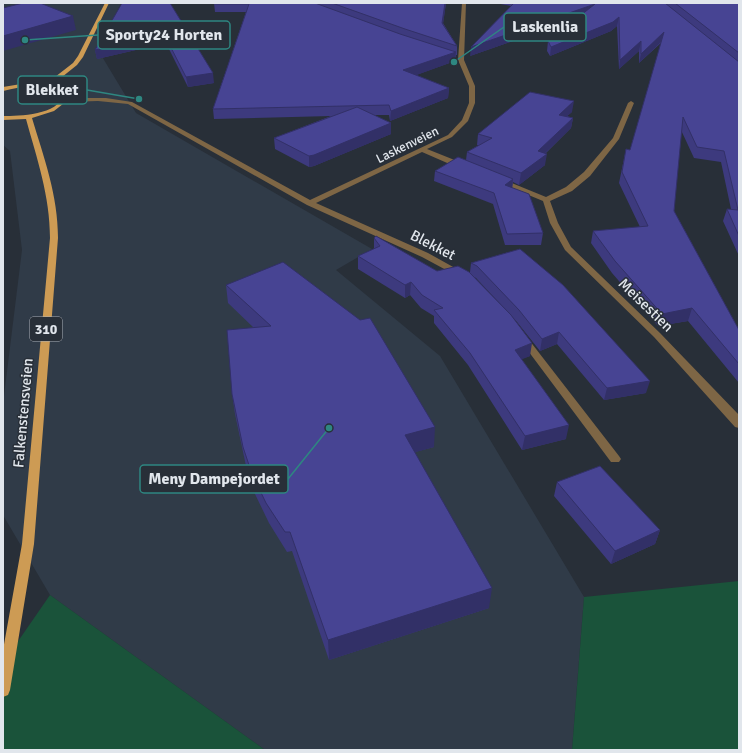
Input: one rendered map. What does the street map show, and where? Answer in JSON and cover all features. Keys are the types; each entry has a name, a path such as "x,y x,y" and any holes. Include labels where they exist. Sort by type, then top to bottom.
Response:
{"main road":[{"path":"48,85 81,56 107,3"},
{"path":"3,89 25,85 48,85 60,88 66,94 66,100 53,110 29,117 3,118"},
{"name":"Falkenstensveien","path":"3,690 28,544 54,238 54,215 50,190 29,117"}],"street":[{"name":"Laskenveien","path":"310,203 450,136 465,121 472,104 472,86 462,60 464,3"},
{"path":"454,58 462,60"},
{"name":"Blekket","path":"66,100 98,98 130,103 310,203 426,255 465,278"},
{"path":"495,179 546,200 569,188 587,174 616,139 631,103"},
{"path":"423,150 474,171"},
{"name":"Meisestien","path":"546,200 554,223 568,248 658,335 739,424"},
{"path":"517,331 615,459"}],"shaded area":[{"path":"3,3 121,3 98,50 136,113 372,249 336,270 440,356 584,597 572,750 265,750 50,595 3,515 3,404 22,250 10,151 3,145"}],"green space":[{"path":"739,581 739,750 572,750 584,597"},
{"path":"50,595 265,750 3,750 3,663"}],"building":[{"path":"23,3 40,3 73,16 3,36 3,8"},
{"path":"122,3 170,3 213,73 186,77 164,34 95,50"},
{"path":"214,3 315,3 400,34 456,52 403,70 449,88 391,111 389,105 213,109 249,4"},
{"path":"332,3 445,3 442,23 457,46 405,29"},
{"path":"514,3 665,3 739,62 739,236 727,209 738,210 724,151 697,147 683,117 674,211 739,330 739,364 692,308 662,314 615,261 593,231 648,226 622,172 626,149 630,150 664,32 641,54 641,41 620,60 619,17 613,22 551,47 548,41 595,4 471,47"},
{"path":"675,3 739,3 739,53"},
{"path":"530,92 574,101 559,115 573,118 538,151 547,154 521,173 467,152 492,138 478,134"},
{"path":"357,107 391,123 309,156 274,138"},
{"path":"458,157 513,179 505,185 529,194 543,233 507,234 494,193 435,171"},
{"path":"376,236 437,271 458,266 469,272 511,315 532,343 515,350 569,425 525,436 470,353 434,310 443,308 422,295 411,282 405,285 358,256 380,246 374,238"},
{"path":"520,249 563,285 650,381 607,388 559,332 542,339 519,310 477,266 471,263"},
{"path":"283,262 360,320 370,318 435,427 405,435 492,588 328,640 290,532 285,532 266,503 252,474 243,447 232,394 227,330 271,326 226,285"},
{"path":"600,466 660,530 615,551 557,482"}],"place":[{"name":"Sporty24 Horten","path":"25,40"},
{"name":"Laskenlia","path":"454,62"},
{"name":"Blekket","path":"139,99"},
{"name":"Meny Dampejordet","path":"329,428"}]}
